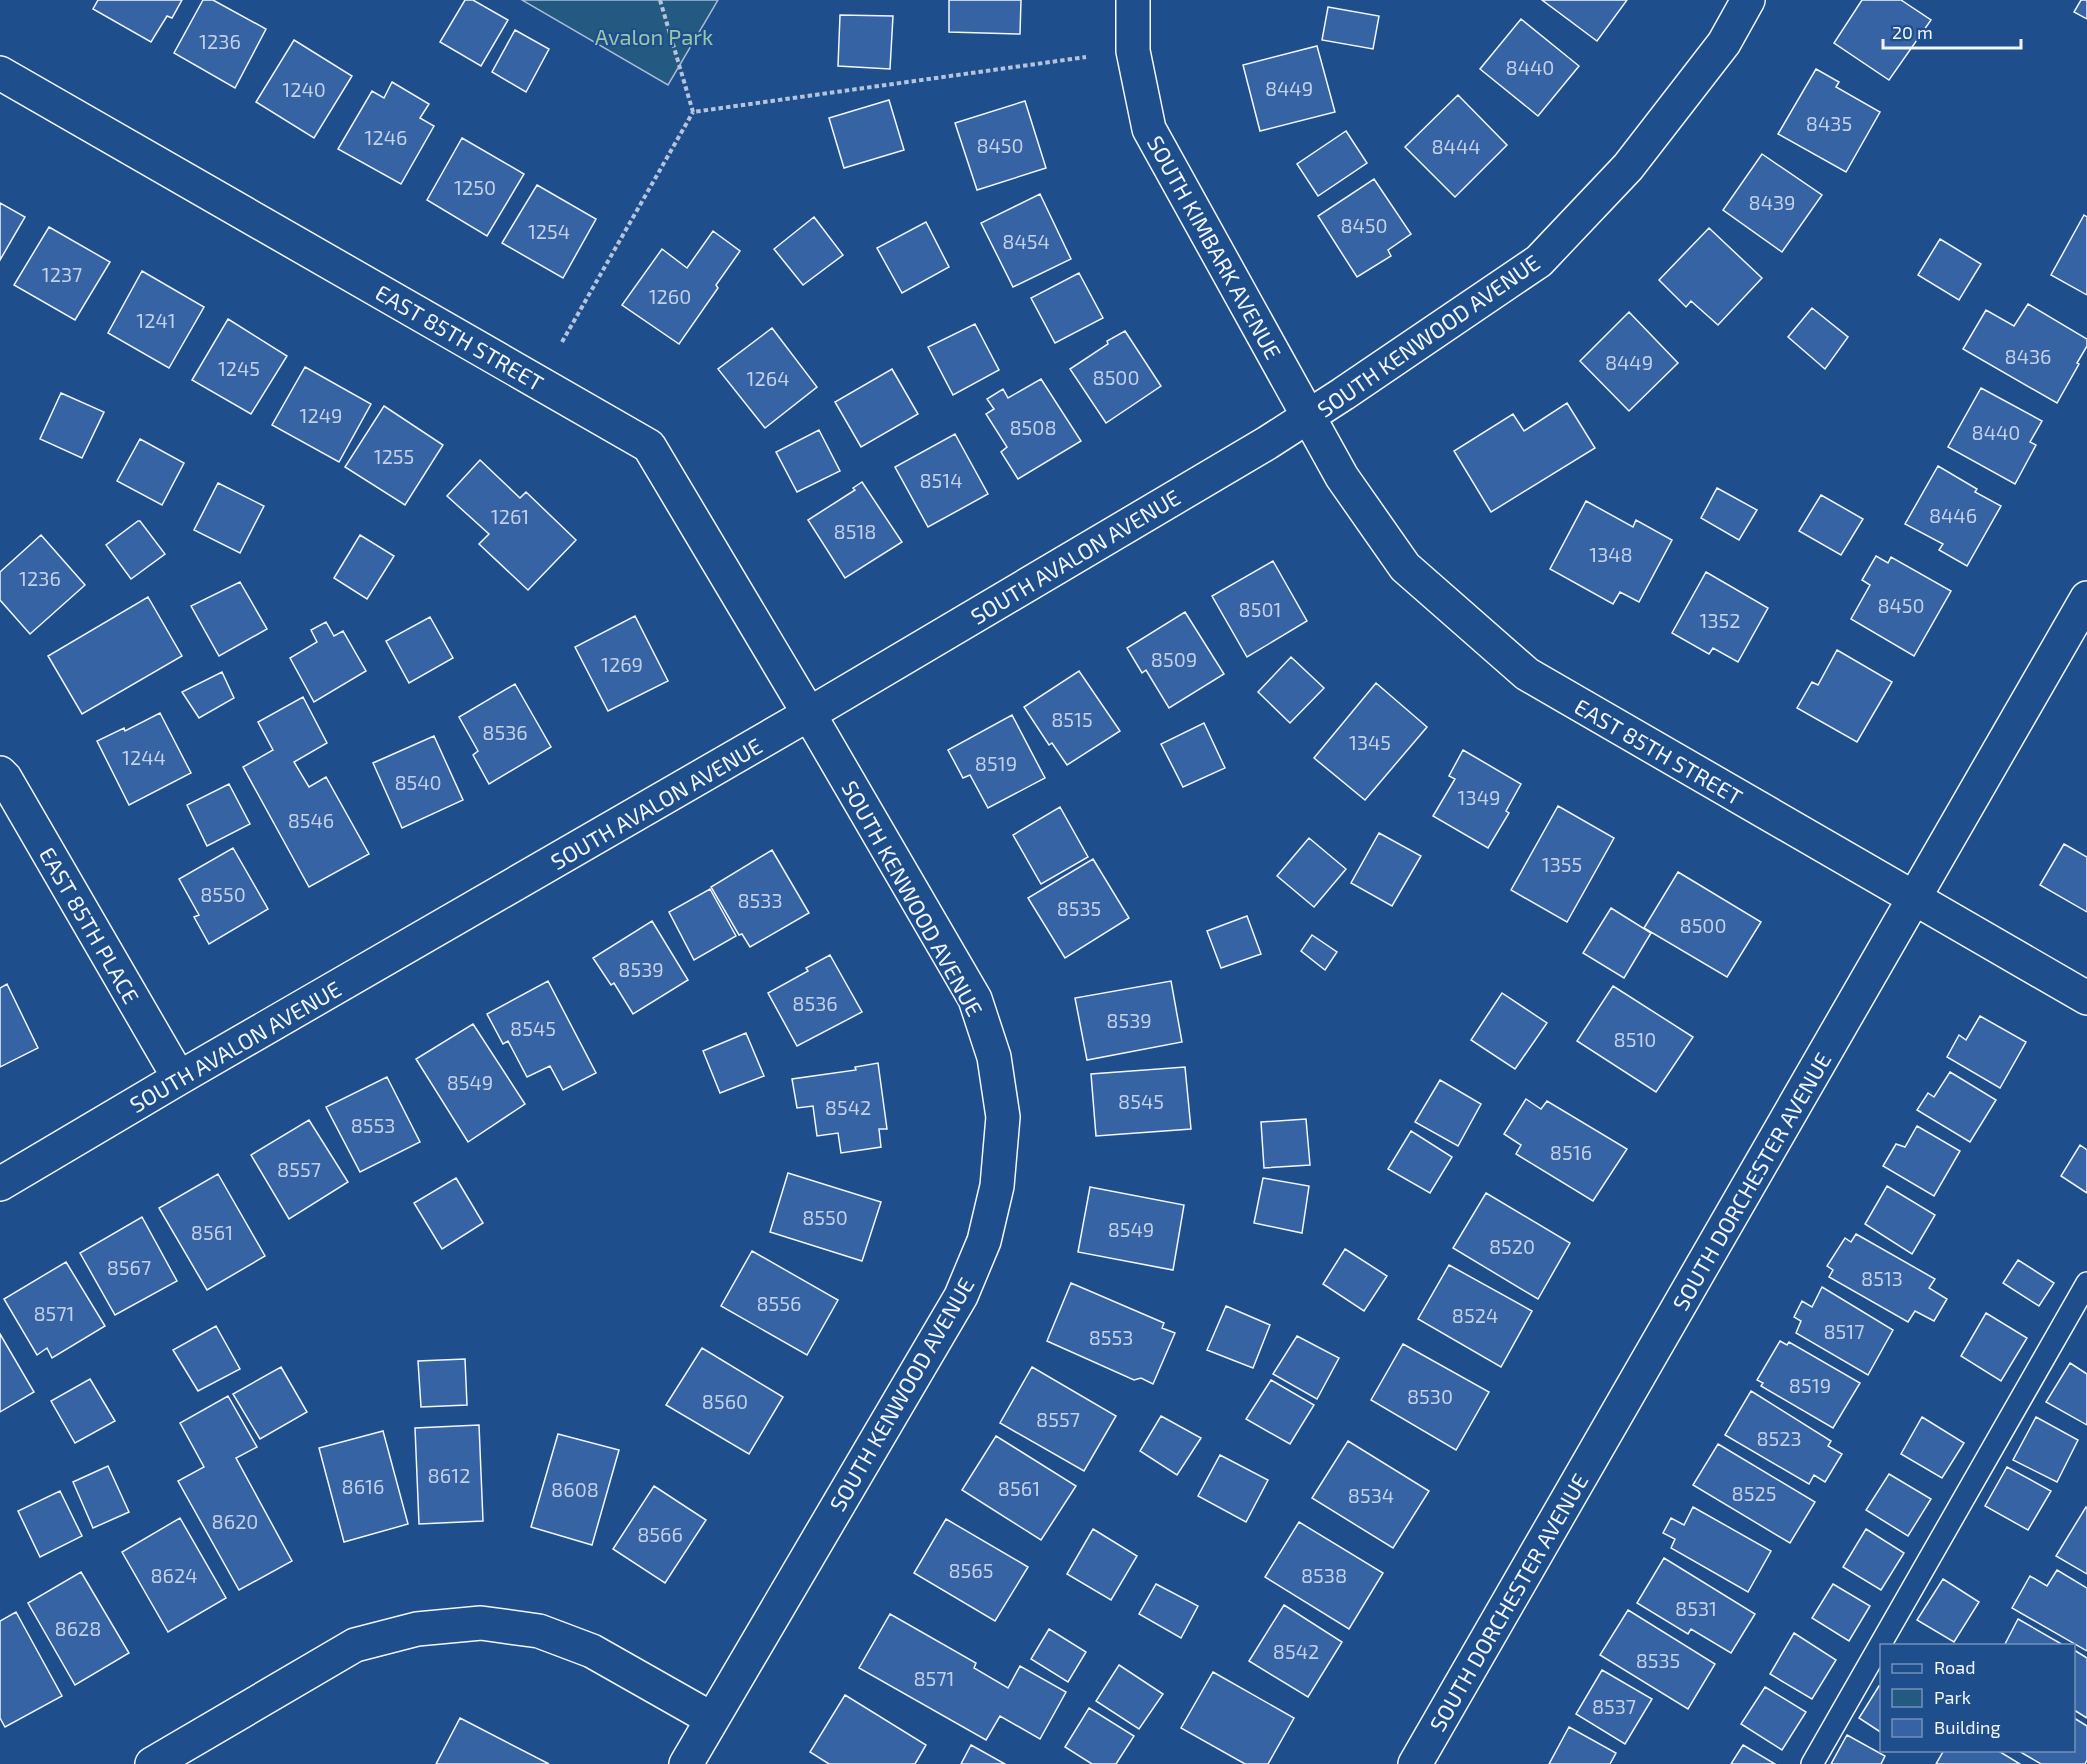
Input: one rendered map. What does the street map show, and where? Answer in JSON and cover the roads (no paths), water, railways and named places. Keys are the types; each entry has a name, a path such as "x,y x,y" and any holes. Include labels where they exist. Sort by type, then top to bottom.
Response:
{"street":[{"name":"SOUTH KIMBARK AVENUE","path":"1132,0 1133,51 1149,129 1309,417"},
{"name":"SOUTH KENWOOD AVENUE","path":"1309,417 1539,261 1628,167 1724,43 1748,0"},
{"name":"EAST 85TH STREET","path":"0,73 649,446 809,714"},
{"name":"SOUTH AVALON AVENUE","path":"0,1184 809,714 1309,417"},
{"name":"EAST 85TH STREET","path":"1309,417 1342,477 1405,567 1527,674 2087,998"},
{"name":"SOUTH DORCHESTER AVENUE","path":"1415,1764 2087,598"},
{"name":"SOUTH KENWOOD AVENUE","path":"686,1764 961,1296 984,1241 998,1186 1003,1117 994,1057 975,999 809,714"},
{"name":"EAST 85TH PLACE","path":"0,773 179,1078"},
{"path":"152,1764 355,1645 417,1629 481,1623 539,1631 592,1651 712,1719"}],"lane":[{"path":"1881,1644 2087,1283"},
{"path":"1812,1764 1880,1645"}],"park label":[{"name":"Avalon Park","path":"654,36"}]}
